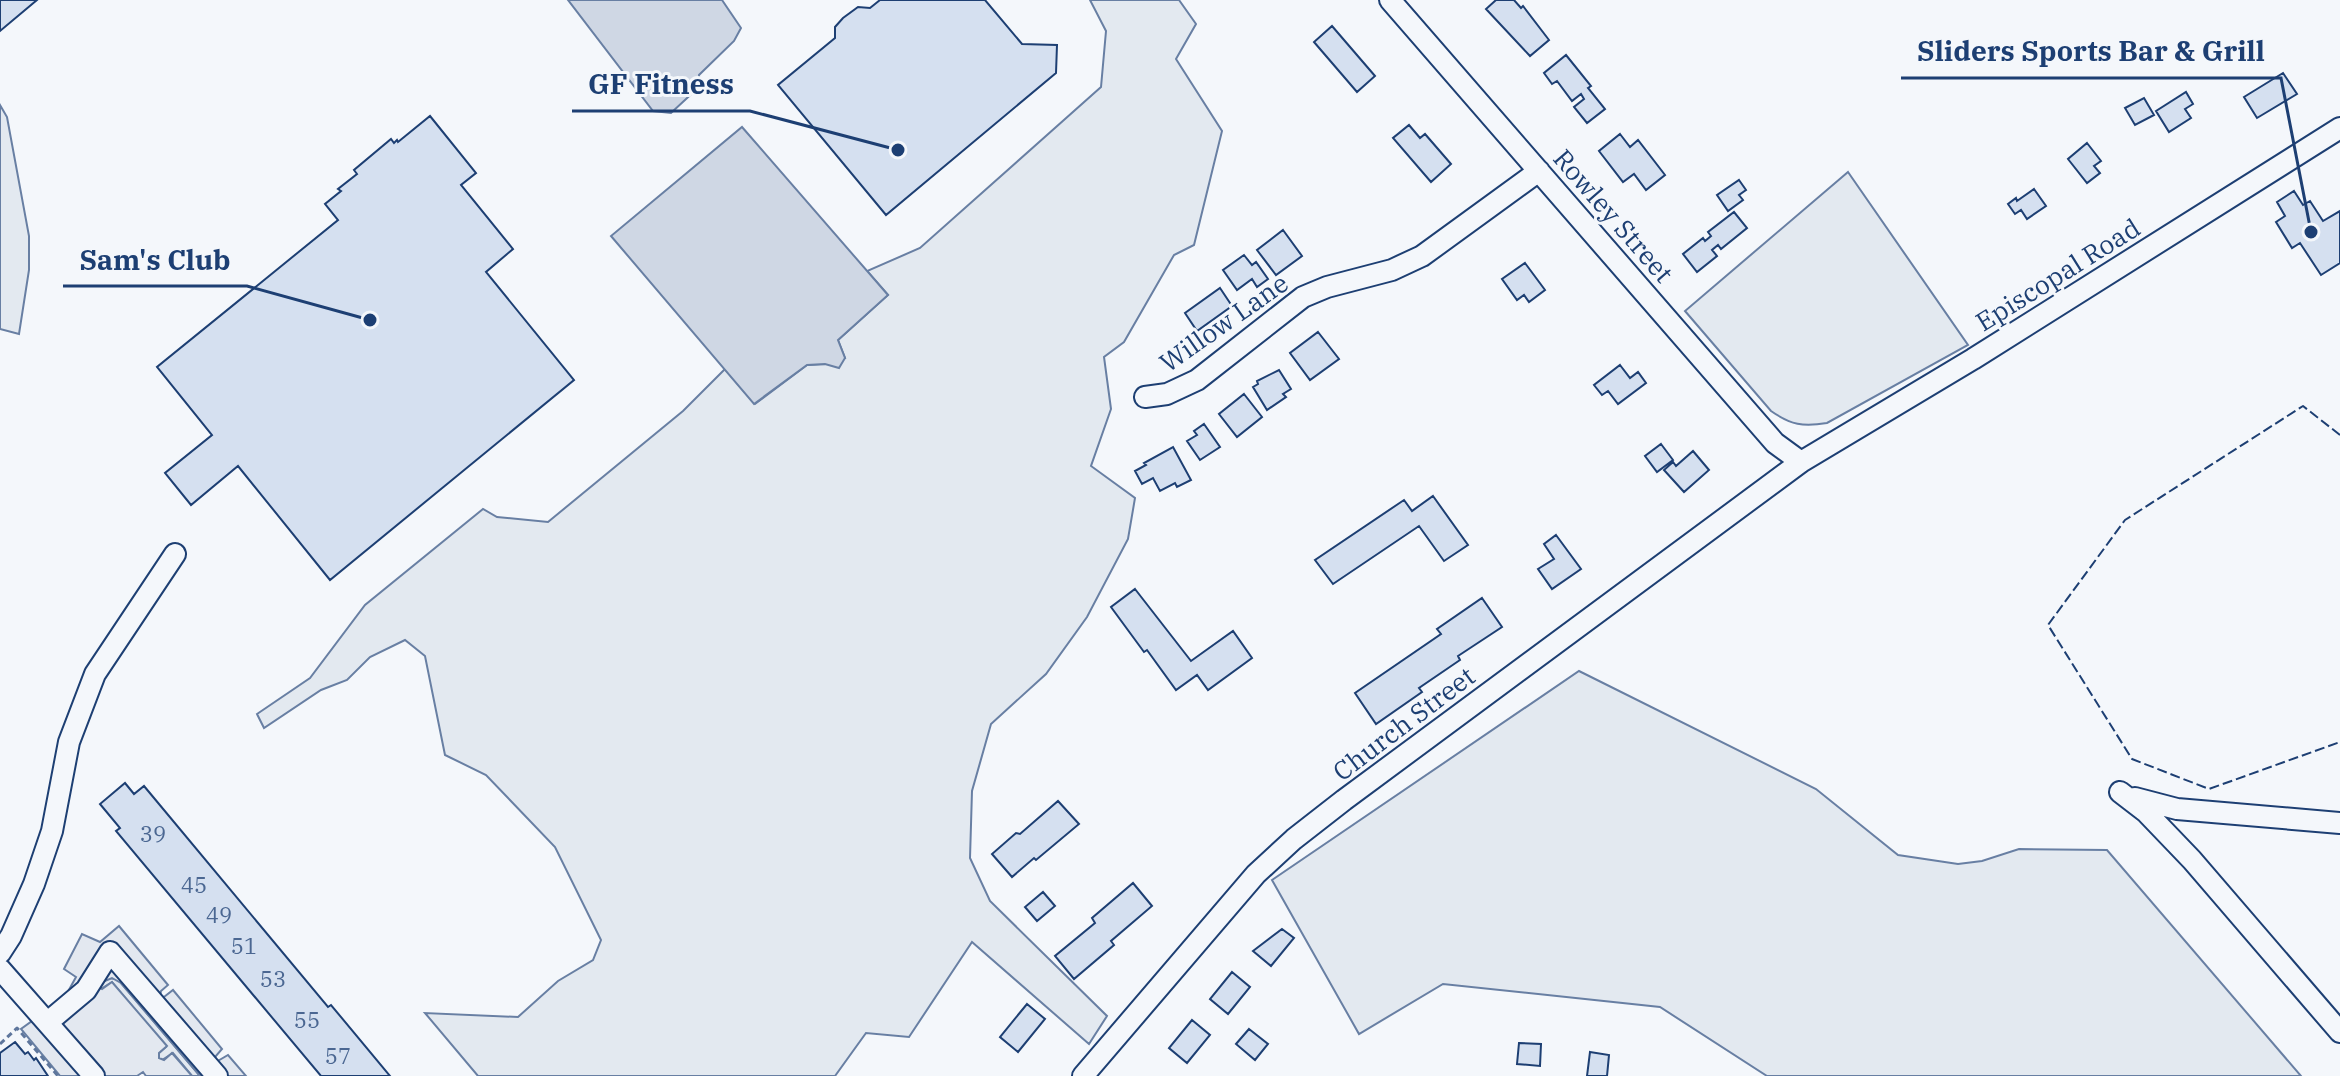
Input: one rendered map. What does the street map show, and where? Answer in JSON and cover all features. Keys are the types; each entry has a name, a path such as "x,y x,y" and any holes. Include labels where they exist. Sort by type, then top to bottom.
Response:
{"street":[{"name":"Rowley Street","path":"1390,0 1775,443 1801,462"},
{"name":"Episcopal Road","path":"1801,462 1973,359 2340,128"},
{"name":"Willow Lane","path":"1145,397 1167,394 1197,380 1303,297 1327,287 1392,270 1422,256 1539,171"},
{"name":"Church Street","path":"1083,1076 1218,916 1256,874 1294,839 1801,462"},
{"path":"0,953 34,884 52,831 69,742 95,674 175,554"},
{"path":"2340,823 2177,809 2145,802 2120,792 2146,812 2192,860 2340,1032"},
{"path":"48,1022 86,990 110,952 217,1076"},
{"path":"0,969 94,1076"}],"path":[{"path":"0,1044 17,1028 58,1076"},
{"path":"31,1056 36,1051"}],"shaded area":[{"path":"568,0 722,0 741,28 734,41 699,75 700,86 671,113 653,111"},
{"path":"1090,0 1179,0 1196,24 1176,59 1222,131 1194,245 1174,255 1124,342 1104,357 1111,409 1091,466 1135,498 1128,539 1087,617 1046,674 991,724 972,791 970,858 990,901 1107,1016 1089,1044 972,942 909,1037 866,1033 835,1076 478,1076 425,1013 518,1017 558,981 593,960 601,940 555,847 486,775 445,755 425,656 405,640 370,657 347,680 321,690 264,728 257,714 310,678 365,605 483,509 497,517 548,522 683,411 725,369 755,404 807,365 845,358 838,340 888,295 867,271 920,248 1101,87 1106,31"},
{"path":"0,105 7,117 29,236 29,270 19,334 0,329"},
{"path":"742,127 888,295 838,340 845,358 839,368 825,364 807,365 754,404 611,236"},
{"path":"1848,172 1968,345 1827,423 1798,424 1771,411 1685,311"},
{"path":"1579,671 1816,789 1898,855 1958,864 1982,861 2019,849 2107,850 2301,1076 1767,1076 1660,1007 1443,984 1359,1034 1272,880"},
{"path":"119,926 168,985 160,996 164,997 173,990 222,1049 215,1057 216,1062 228,1055 246,1076 200,1076 121,983 112,978 100,983 100,988 112,982 167,1046 159,1053 159,1058 164,1060 172,1053 192,1076 146,1076 143,1072 137,1076 60,1076 21,1029 65,997 76,977 64,969 82,934 100,942"},
{"path":"108,978 121,983 200,1076 192,1076 173,1053 162,1060 159,1058 159,1053 166,1047 112,982 101,989 100,983"}],"building":[{"path":"0,0 37,0 0,31"},
{"path":"880,0 985,0 1022,44 1057,45 1056,73 886,215 778,85 835,38 835,27 843,18 858,7 870,8"},
{"path":"1496,0 1514,0 1521,8 1523,6 1549,40 1530,56 1486,9"},
{"path":"1332,26 1375,76 1357,92 1314,42"},
{"path":"1566,55 1605,109 1587,123 1574,107 1584,99 1581,94 1572,101 1557,81 1552,84 1544,73"},
{"path":"2283,73 2297,94 2257,118 2244,97"},
{"path":"2186,92 2193,104 2185,109 2191,118 2169,132 2156,111"},
{"path":"2144,98 2154,115 2135,125 2125,108"},
{"path":"430,116 476,173 461,185 513,249 486,272 574,380 330,580 238,466 191,505 165,473 212,435 157,367 338,220 325,204 357,174 354,170 391,139 394,143 398,142"},
{"path":"1409,125 1420,138 1425,134 1451,164 1431,182 1393,138"},
{"path":"1620,134 1630,147 1638,140 1665,175 1646,190 1634,174 1623,182 1599,151"},
{"path":"2087,143 2101,161 2094,166 2100,173 2087,183 2068,159"},
{"path":"1739,180 1746,190 1739,195 1743,200 1728,211 1717,195"},
{"path":"2034,189 2046,206 2027,219 2021,210 2015,214 2008,204"},
{"path":"2294,191 2303,205 2310,201 2323,221 2340,211 2340,263 2321,275 2300,243 2292,248 2276,222 2285,216 2277,202"},
{"path":"1734,212 1747,228 1721,249 1718,245 1712,250 1717,256 1697,272 1683,254 1703,238 1705,241 1711,236 1708,232"},
{"path":"1283,230 1302,256 1276,275 1257,250"},
{"path":"1244,255 1252,265 1256,262 1268,279 1257,287 1252,279 1237,290 1223,270"},
{"path":"1525,263 1545,290 1529,302 1524,295 1517,300 1502,279"},
{"path":"1220,288 1232,306 1197,331 1185,313"},
{"path":"1318,332 1339,359 1310,380 1290,353"},
{"path":"1620,365 1630,378 1638,372 1646,383 1618,404 1608,391 1602,395 1594,385"},
{"path":"1279,370 1291,389 1283,394 1286,397 1267,410 1253,387 1258,384 1257,381"},
{"path":"1244,394 1262,417 1237,437 1219,414"},
{"path":"1204,424 1220,447 1200,460 1187,441 1197,435 1194,431"},
{"path":"1661,444 1673,460 1657,472 1645,456"},
{"path":"1173,447 1191,480 1177,487 1175,483 1160,491 1153,478 1142,484 1135,471"},
{"path":"1693,451 1709,470 1684,492 1664,470 1673,462 1676,466"},
{"path":"1433,496 1468,545 1444,561 1419,526 1333,584 1315,560 1404,500 1412,511"},
{"path":"1556,535 1581,569 1552,589 1538,569 1554,559 1544,544"},
{"path":"1135,589 1191,661 1233,631 1252,658 1208,690 1197,675 1176,690 1111,607"},
{"path":"1482,598 1502,627 1458,656 1460,660 1419,688 1422,692 1376,724 1355,693 1441,634 1437,629"},
{"path":"125,783 134,794 144,786 328,1007 331,1005 390,1076 321,1076 116,831 120,828 100,804"},
{"path":"1058,801 1079,824 1012,877 992,854"},
{"path":"1133,883 1152,906 1111,941 1114,945 1074,979 1055,956 1095,923 1092,918"},
{"path":"1043,892 1055,906 1037,921 1025,907"},
{"path":"1282,929 1294,938 1271,966 1253,951"},
{"path":"1232,972 1250,987 1228,1014 1210,999"},
{"path":"1027,1004 1045,1019 1018,1052 1000,1037"},
{"path":"1192,1020 1210,1035 1187,1063 1169,1048"},
{"path":"1249,1029 1268,1044 1255,1060 1236,1044"},
{"path":"15,1042 25,1054 28,1052 34,1060 36,1058 48,1076 0,1076 0,1053"},
{"path":"1519,1043 1541,1044 1540,1066 1517,1064"},
{"path":"1590,1052 1609,1055 1607,1076 1587,1076"}],"fence":[{"path":"2340,435 2303,406 2125,520 2048,625 2132,759 2209,789 2340,742"}],"place":[{"name":"GF Fitness","path":"898,150"},
{"name":"Sliders Sports Bar & Grill","path":"2311,232"},
{"name":"Sam's Club","path":"370,320"}]}
